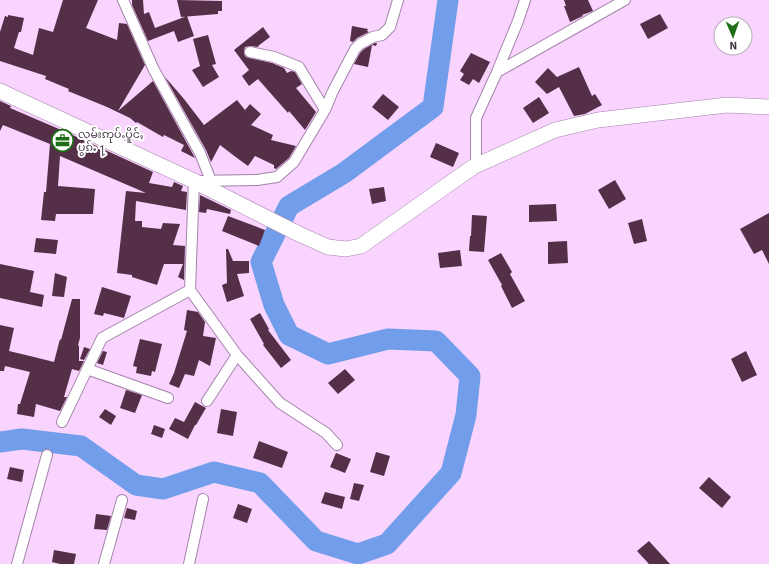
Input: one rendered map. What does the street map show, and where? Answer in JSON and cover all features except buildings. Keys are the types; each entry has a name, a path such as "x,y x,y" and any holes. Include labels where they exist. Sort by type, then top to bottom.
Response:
{"main road":[{"path":"0,91 194,181 299,234 328,247 346,249 361,246 473,167 555,130 598,120 727,105 769,107"}],"street":[{"path":"123,0 154,70 200,153 211,181"},
{"path":"337,446 326,433 280,403 237,355 190,290 194,181 257,180 277,177 294,162 325,110 332,93 355,49 360,44 373,37 382,35 390,27 398,0"},
{"path":"473,167 476,161 476,118 498,72 525,0"},
{"path":"498,72 617,3 626,0"},
{"path":"250,52 274,57 299,66 325,110"},
{"path":"62,422 102,338 190,290"},
{"path":"207,401 237,355"},
{"path":"87,369 168,398"},
{"path":"17,564 47,455"},
{"path":"188,564 204,499"},
{"path":"104,564 122,500"}],"waterway":[{"path":"0,442 22,439 81,446 136,485 163,489 214,472 260,483 316,541 358,554 387,544 451,473 466,415 470,376 436,341 388,339 328,354 289,335 274,305 261,262 289,206 344,173 433,107 448,0"}],"place":[{"name":"လုမ်းဢုပ်ႉပိူင်ႇ ပွၵ်ႉ ႑","path":"62,140"}]}
